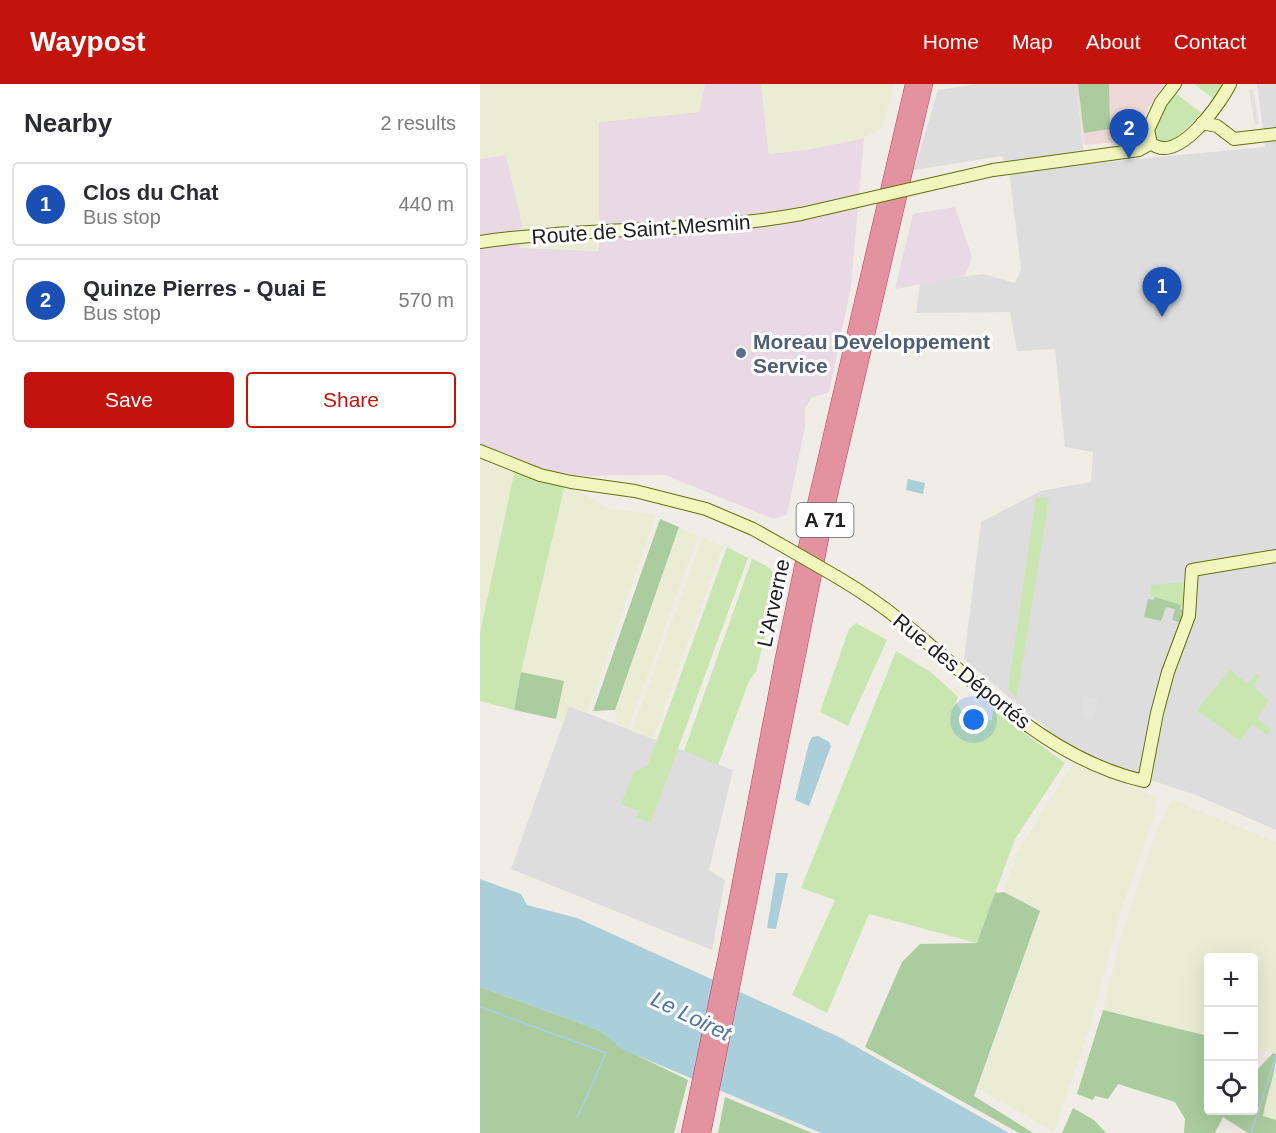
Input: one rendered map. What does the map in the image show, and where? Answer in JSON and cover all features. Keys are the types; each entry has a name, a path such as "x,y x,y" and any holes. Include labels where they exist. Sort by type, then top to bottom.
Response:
{"highway":[{"name":"L'Arverne","path":"732,957 783,658 816,500 913,84"},
{"name":"L'Arverne","path":"689,1133 701,1109 828,502 925,84"},
{"name":"L'Arverne","path":"701,1109 703,1133"}],"street":[{"path":"1151,143 1148,133 1149,126 1161,102 1175,84"},
{"path":"1230,84 1218,105 1206,118 1234,139 1276,134"},
{"name":"Route de Saint-Mesmin","path":"480,242 542,236 704,227 801,214 993,170 1139,150 1151,143 1159,148 1171,149 1206,118"},
{"name":"Rue des Déportés","path":"480,451 540,475 635,491 706,509 753,529 837,577 890,612 1011,713 1057,744 1101,769 1144,781 1157,713 1168,672 1189,616 1192,570 1276,556"}],"shaded area":[{"path":"705,84 761,84 769,154 811,149 864,138 851,287 829,392 811,398 805,408 805,427 787,515 774,519 665,475 578,476 543,471 480,446 480,159 506,155 522,224 520,248 598,251 599,122 698,112"},
{"path":"978,84 1076,84 1085,164 1265,147 1257,84 1276,84 1276,830 1196,795 1104,765 1069,748 964,659 981,522 1041,491 1091,482 1093,452 1065,447 1055,349 1017,351 1010,312 916,313 920,283 983,274 1015,283 1021,269 1010,178 1002,156 914,170 938,90"},
{"path":"1076,84 1164,84 1146,112 1139,128 1138,140 1084,145"},
{"path":"1253,89 1259,124 1255,125 1249,90"},
{"path":"955,207 972,257 965,276 895,289 913,214"},
{"path":"1082,696 1098,700 1094,718 1081,715"},
{"path":"569,706 733,770 709,870 725,880 712,950 511,869"}],"green space":[{"path":"480,84 705,84 699,112 599,122 599,251 519,246 522,224 506,155 480,159"},
{"path":"761,84 894,84 882,128 864,138 811,149 769,154"},
{"path":"1078,84 1109,84 1110,129 1084,133"},
{"path":"1194,84 1223,84 1214,99"},
{"path":"1175,93 1202,113 1175,139 1164,143 1155,138 1155,125"},
{"path":"480,453 515,469 480,633"},
{"path":"515,469 565,485 514,710 480,701 480,633"},
{"path":"565,485 607,508 656,515 587,713 569,706 563,721 556,719 564,681 521,672"},
{"path":"1036,497 1049,498 1017,697 1008,690"},
{"path":"660,519 679,527 615,710 593,711"},
{"path":"679,527 698,536 628,729 618,725 615,710"},
{"path":"703,537 723,547 653,739 632,731"},
{"path":"727,547 748,558 651,822 636,818 639,811 621,804 634,772 648,765"},
{"path":"752,559 772,570 776,578 777,592 756,671 749,681 718,765 684,751"},
{"path":"1186,582 1185,606 1150,596 1151,585"},
{"path":"1155,597 1181,605 1180,609 1184,611 1182,623 1172,620 1175,609 1166,607 1161,621 1144,617 1148,599 1153,600"},
{"path":"856,623 887,640 848,726 820,712 849,629"},
{"path":"896,651 932,673 958,697 956,703 969,722 992,720 993,710 1065,763 1015,839 977,943 869,914 827,1013 792,995 835,900 801,888"},
{"path":"1230,670 1248,684 1256,674 1260,677 1254,685 1255,689 1269,700 1257,718 1271,729 1267,735 1252,724 1240,741 1197,710"},
{"path":"521,672 564,681 556,719 514,710"},
{"path":"1076,763 1096,774 1157,797 1153,819 1121,911 1090,1026 1054,1131 978,1089 1040,911 1004,892 1019,849 1073,764"},
{"path":"1173,800 1276,842 1276,1053 1258,1048 1258,953 1204,953 1204,1035 1103,1010 1121,937 1152,843 1170,802"},
{"path":"1004,892 1040,911 974,1096 1033,1133 1019,1133 865,1047 902,962 920,944 977,943 995,893"},
{"path":"480,987 599,1030 624,1049 688,1080 674,1133 480,1133"},
{"path":"1103,1010 1204,1035 1204,1115 1258,1115 1258,1069 1273,1053 1276,1054 1263,1116 1276,1120 1276,1133 1248,1133 1223,1117 1215,1133 1184,1133 1185,1119 1175,1102 1118,1084 1108,1099 1095,1096 1093,1100 1077,1094"},
{"path":"1276,1062 1276,1120 1263,1116 1265,1099"},
{"path":"725,1097 812,1133 718,1133"},
{"path":"1073,1108 1094,1120 1106,1133 1062,1133"}],"water":[{"path":"908,479 925,483 923,494 906,490"},
{"path":"818,736 829,742 831,746 809,806 795,800 809,743 812,737"},
{"path":"776,873 788,873 776,929 767,928"},
{"name":"Le Loiret","path":"480,879 521,894 527,905 577,918 839,1037 1009,1133 821,1133 622,1049 599,1030 480,987"}],"waterway":[{"path":"480,1007 606,1053 577,1118"},
{"path":"1251,1133 1276,1056"}],"place":[{"name":"Quinze Pierres - Quai E","path":"1129,159"},
{"name":"Clos du Chat","path":"1162,317"},
{"name":"Moreau Developpement Service","path":"741,353"}]}
